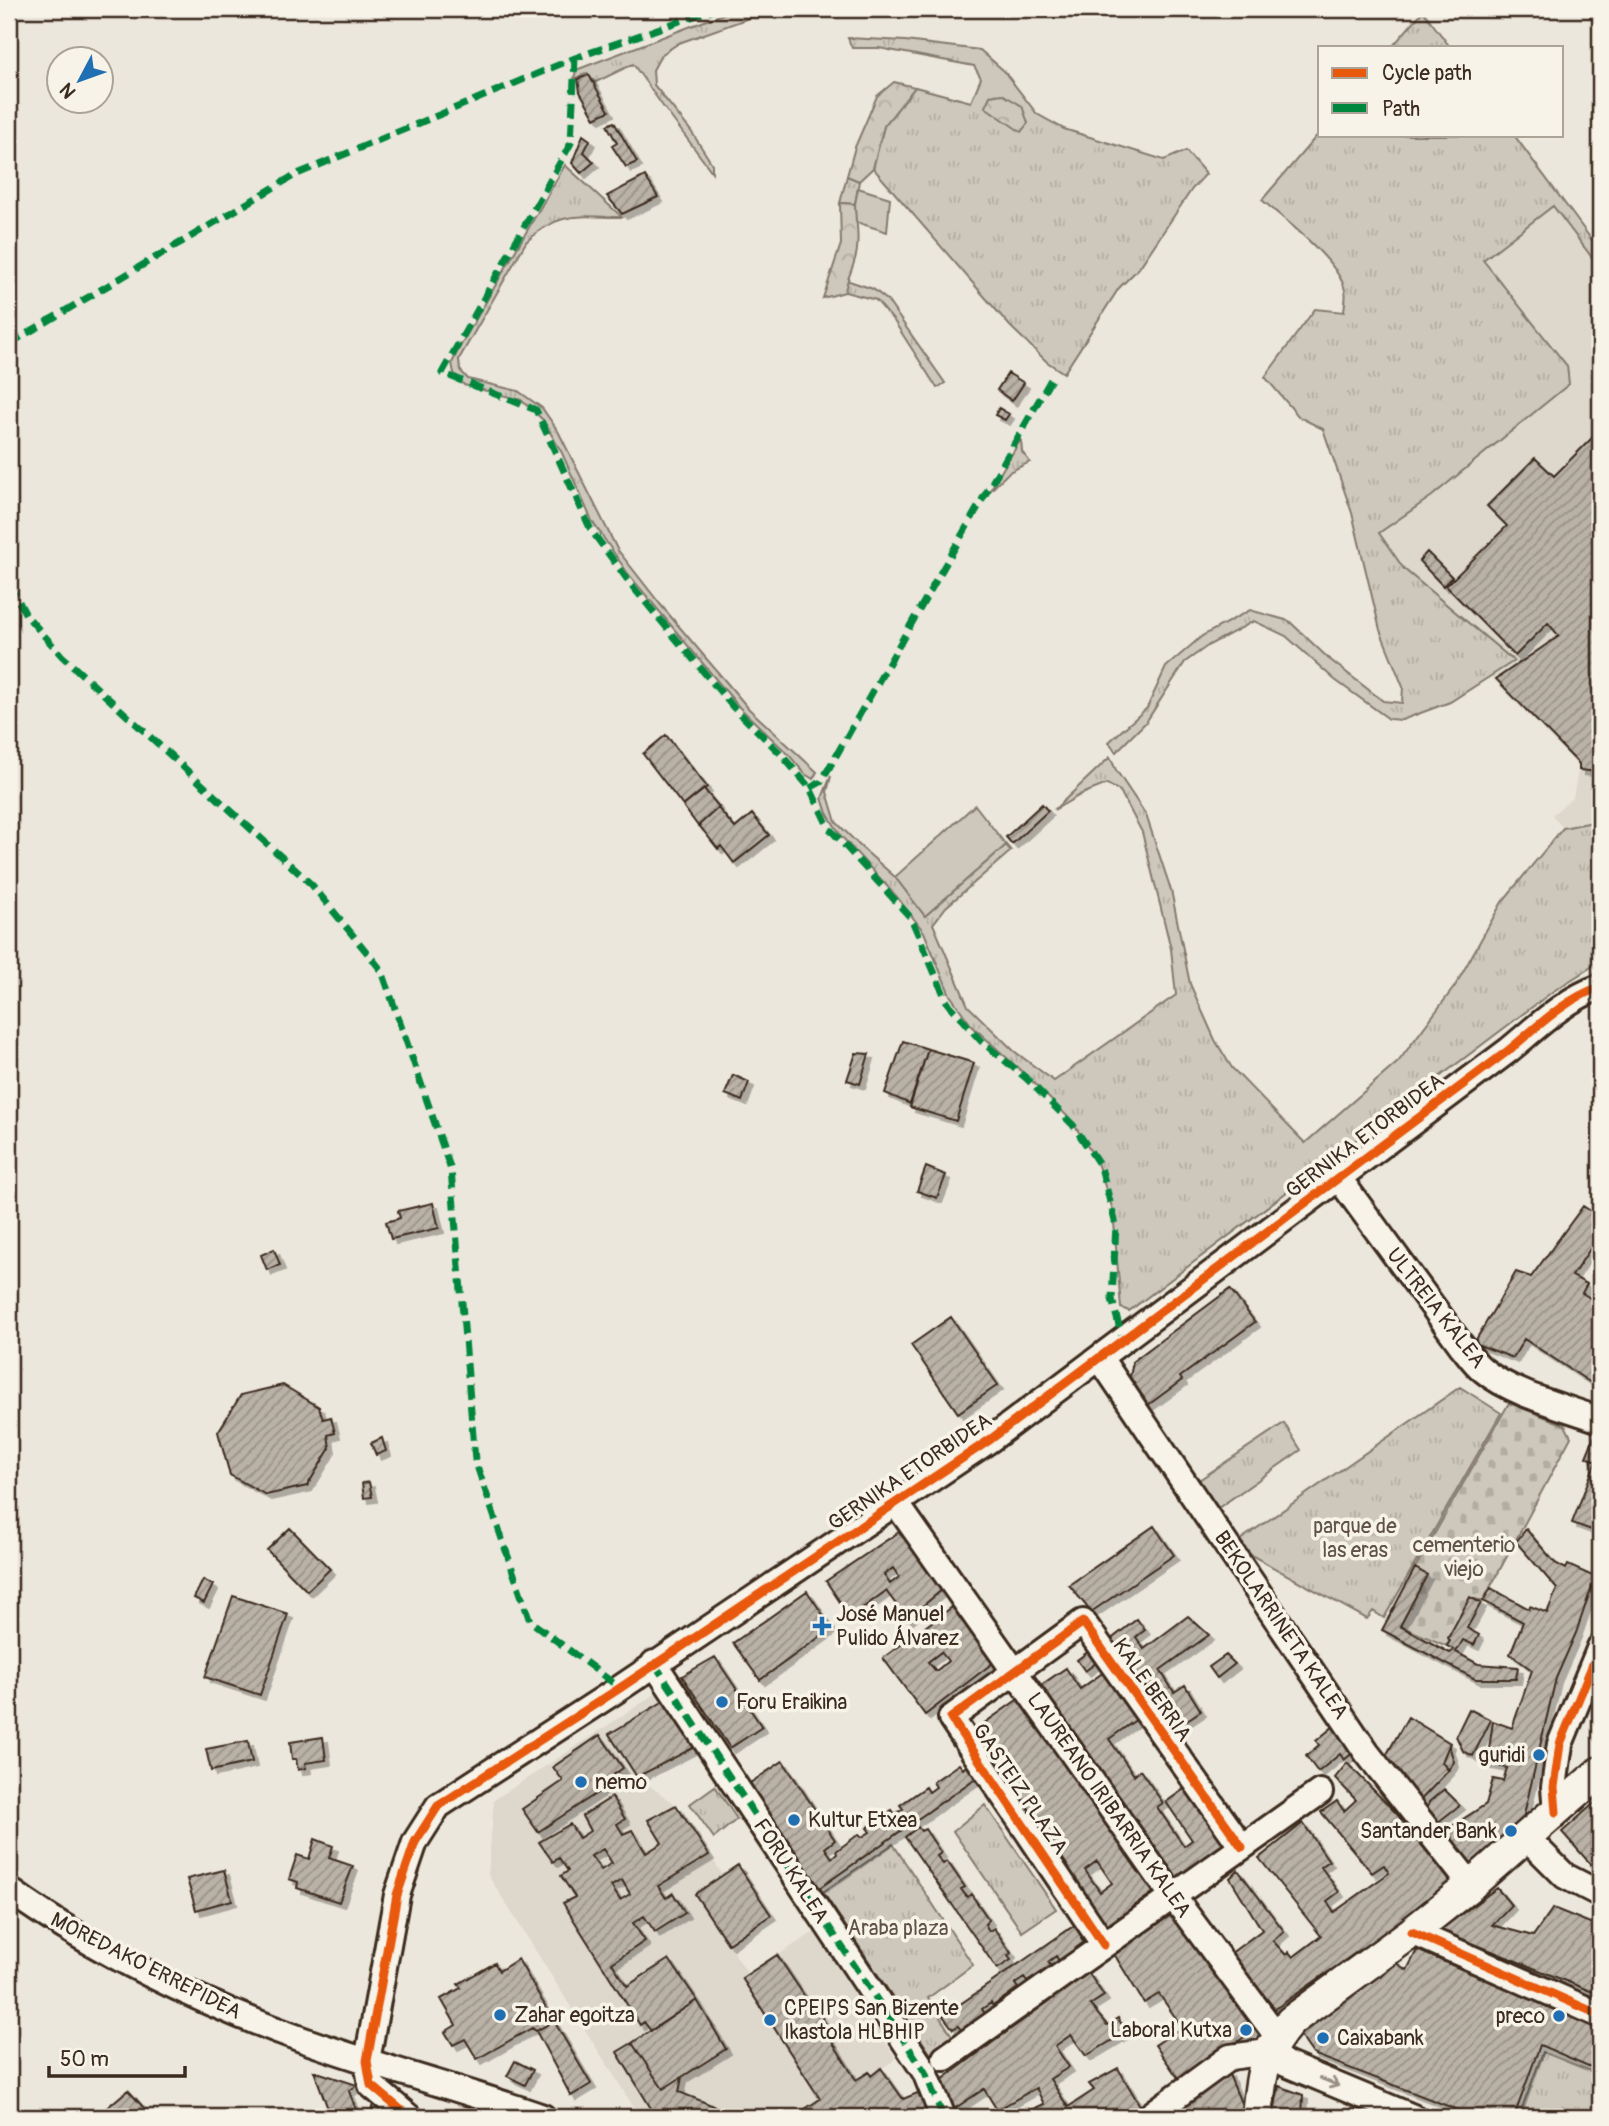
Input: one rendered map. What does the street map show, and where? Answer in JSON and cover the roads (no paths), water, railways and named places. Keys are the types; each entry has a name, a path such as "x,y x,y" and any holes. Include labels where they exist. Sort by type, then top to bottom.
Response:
{"main road":[{"path":"1257,2117 1260,2088 1272,2044 1291,2021 1471,1885 1600,1772"}],"street":[{"name":"GERNIKA ETORBIDEA","path":"368,2061 397,1895 415,1842 438,1806 620,1688 991,1439 1509,1050 1562,1007 1600,987"},
{"name":"ULTREIA KALEA","path":"1338,1177 1480,1368 1513,1388 1600,1420"},
{"name":"BEKOLARRINETA KALEA","path":"1100,1358 1367,1753 1471,1885"},
{"name":"LAUREANO IRIBARRIA KALEA","path":"896,1503 1172,1895 1272,2044"},
{"name":"KALE BERRIA","path":"1015,1672 1083,1622 1242,1847"},
{"path":"1556,1812 1554,1787 1560,1744 1600,1647"},
{"name":"FORU KALEA","path":"654,1663 925,2072 943,2117"},
{"name":"GASTEIZ PLAZA","path":"1015,1672 951,1717 1104,1945"},
{"path":"945,2058 1320,1792"},
{"path":"1527,1838 1565,1876 1600,1894"},
{"name":"MOREDAKO ERREPIDEA","path":"9,1890 74,1933 165,1981 233,2012 301,2039 543,2117"},
{"path":"1412,1932 1600,2015"},
{"path":"1148,2117 1230,2057 1272,2044 1286,2064 1413,2117"},
{"path":"368,2061 371,2085 409,2117"}],"place":[{"name":"José Manuel Pulido Álvarez","path":"822,1626"},
{"name":"Foru Eraikina","path":"722,1702"},
{"name":"guridi","path":"1539,1755"},
{"name":"nemo","path":"581,1782"},
{"name":"Kultur Etxea","path":"794,1820"},
{"name":"Santander Bank","path":"1511,1831"},
{"name":"Zahar egoitza","path":"500,2015"},
{"name":"preco","path":"1559,2016"},
{"name":"CPEIPS San Bizente Ikastola HLBHIP","path":"770,2020"},
{"name":"Laboral Kutxa","path":"1246,2030"},
{"name":"Caixabank","path":"1323,2038"}],"park label":[{"name":"parque de las eras","path":"1355,1538"},
{"name":"cementerio viejo","path":"1464,1557"},
{"name":"Araba plaza","path":"898,1928"}]}
